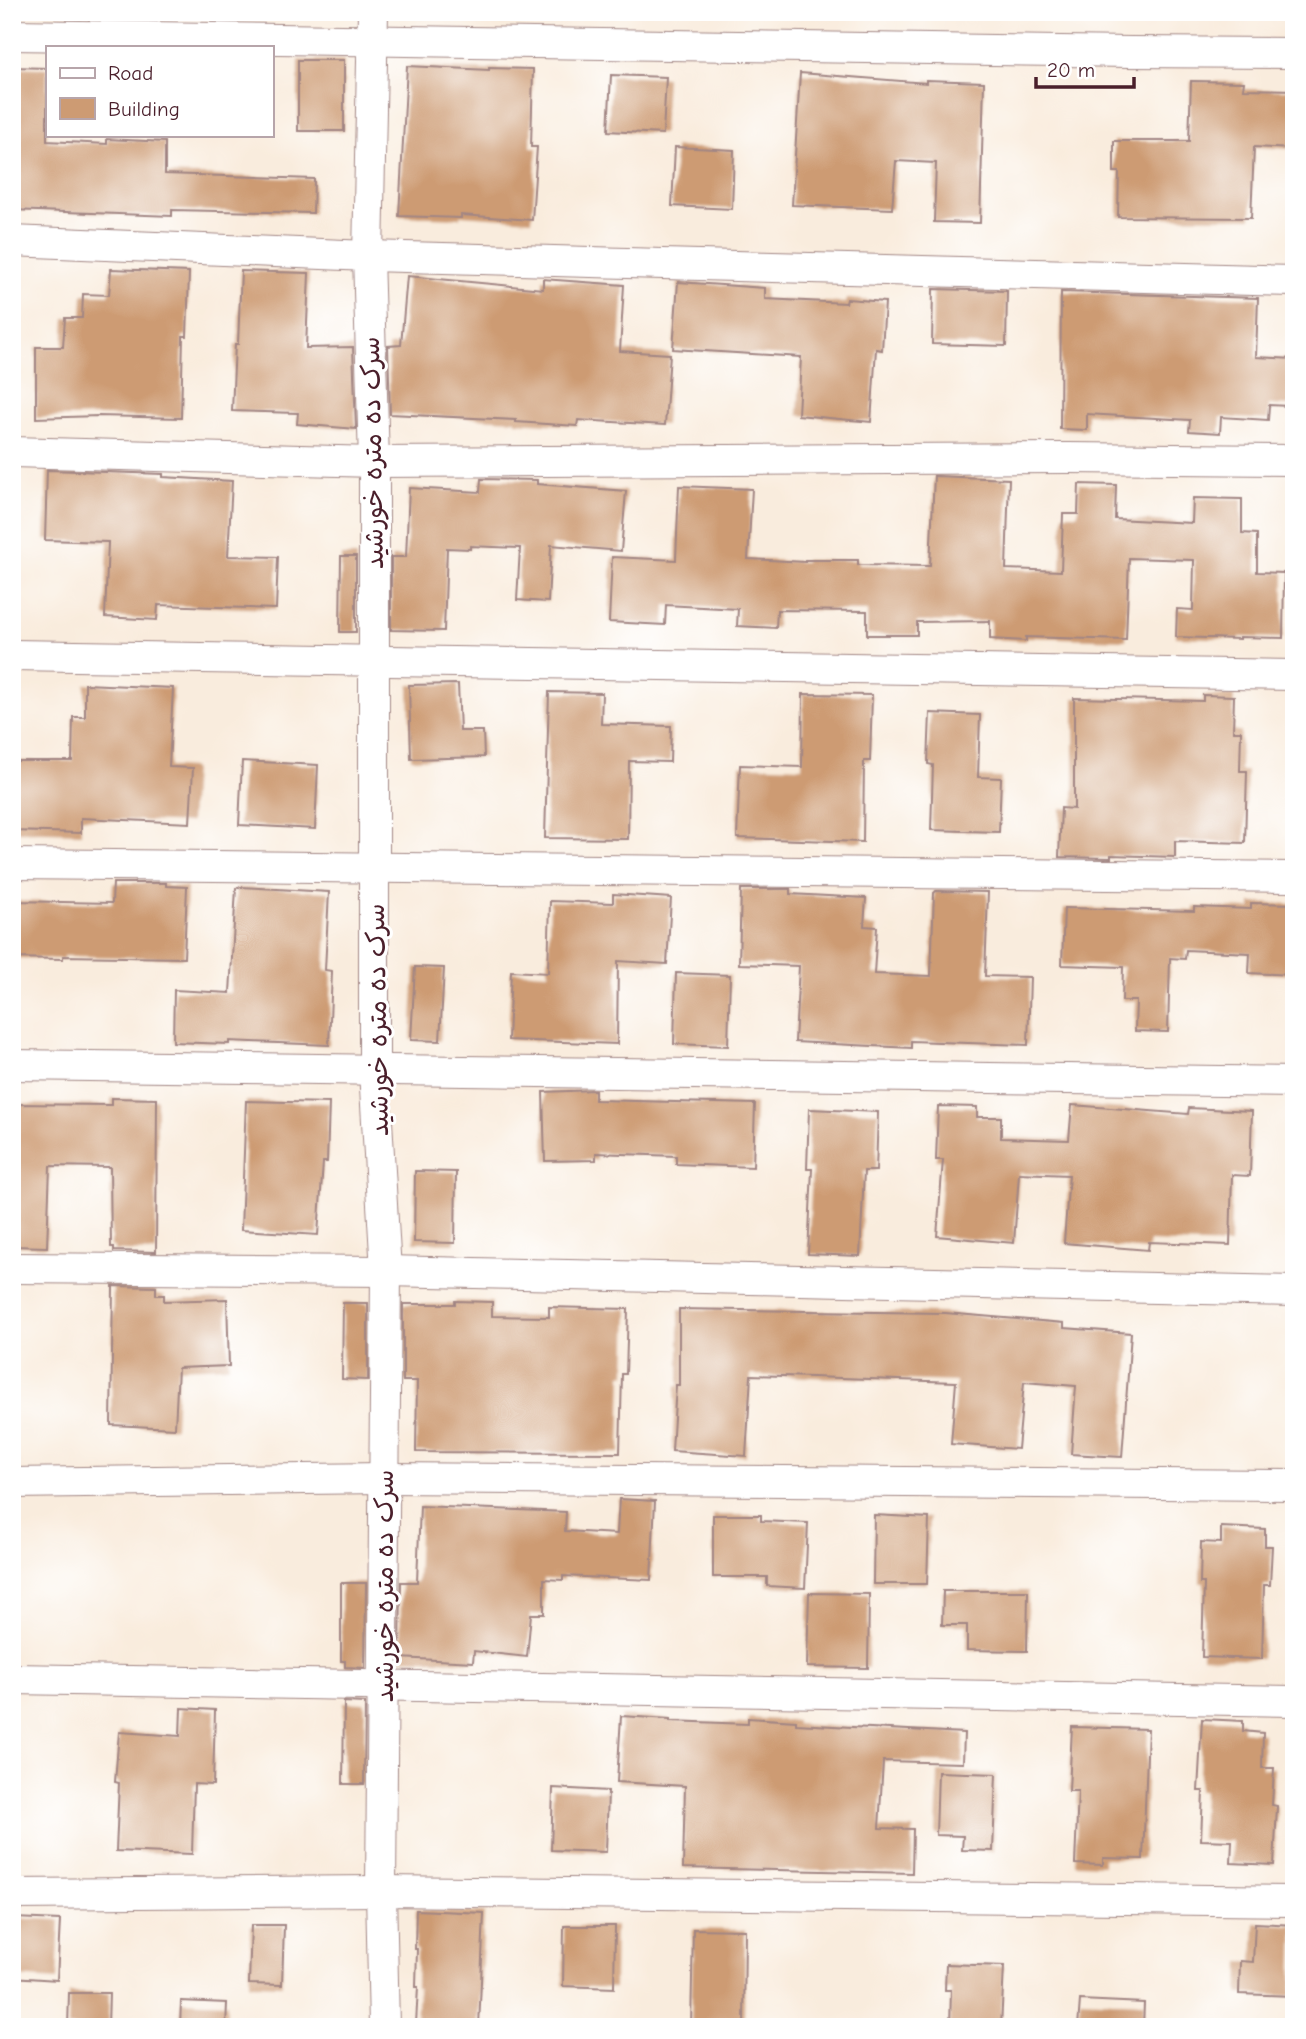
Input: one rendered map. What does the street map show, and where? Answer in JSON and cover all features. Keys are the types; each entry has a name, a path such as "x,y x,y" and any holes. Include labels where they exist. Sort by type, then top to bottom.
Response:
{"street":[{"path":"12,35 373,25 1103,52 1294,52"},
{"name":"سرک ده متره خورشید","path":"373,25 369,256 374,462 374,1071 386,1270 381,1891 384,2027"},
{"path":"12,241 369,256 1294,281"},
{"path":"12,452 374,462 1054,458 1294,460"},
{"path":"12,655 1294,675"},
{"path":"12,864 1294,877"},
{"path":"12,1065 1294,1082"},
{"path":"12,1268 386,1270 1294,1291"},
{"path":"12,1483 383,1478 1294,1485"},
{"path":"12,1679 1294,1701"},
{"path":"12,1894 381,1891 1294,1901"}],"building":[{"path":"298,60 344,60 344,131 298,131"},
{"path":"407,66 533,69 531,147 537,147 532,220 461,215 461,218 399,216"},
{"path":"12,67 46,68 47,141 107,144 107,139 165,142 165,174 314,179 313,213 172,210 172,216 12,210"},
{"path":"800,73 926,83 926,80 984,82 980,223 934,222 936,163 896,161 892,209 792,205"},
{"path":"611,75 666,77 663,134 608,131"},
{"path":"1191,81 1244,82 1243,89 1294,90 1294,149 1254,147 1251,218 1118,217 1119,172 1114,172 1114,141 1189,141"},
{"path":"675,147 734,150 732,209 672,206"},
{"path":"111,269 189,272 187,336 183,336 181,418 36,418 36,347 63,347 65,318 82,318 83,294 109,295"},
{"path":"241,271 309,273 306,348 353,347 356,429 297,424 298,413 232,411"},
{"path":"407,276 543,289 543,279 624,285 620,351 670,354 665,425 578,420 577,426 390,414 388,346 401,345"},
{"path":"678,282 765,288 765,299 885,302 882,350 876,349 871,422 798,415 801,357 673,349"},
{"path":"933,289 1007,291 1006,346 932,344"},
{"path":"1061,292 1258,298 1256,357 1293,359 1289,406 1269,405 1268,420 1221,417 1220,433 1189,431 1190,420 1087,414 1087,430 1060,429"},
{"path":"47,470 163,474 163,477 232,481 228,556 278,557 276,609 158,605 157,620 105,617 108,542 45,540"},
{"path":"934,476 1009,479 1006,569 1061,571 1063,514 1078,514 1079,484 1116,485 1115,519 1192,523 1193,498 1242,499 1242,533 1257,534 1257,572 1284,573 1283,638 1176,637 1177,609 1193,610 1194,560 1129,558 1126,640 1026,637 1026,641 990,639 990,621 917,622 917,635 867,635 867,611 777,610 776,628 737,626 738,609 666,605 665,625 609,622 612,557 676,560 679,486 752,489 748,559 805,562 858,560 858,565 930,566"},
{"path":"481,479 537,480 537,484 626,491 621,551 551,545 548,602 517,600 520,548 447,548 444,631 391,630 391,557 406,557 409,488 480,492"},
{"path":"341,556 356,556 356,632 340,632"},
{"path":"85,684 173,688 169,767 193,768 190,823 81,818 81,833 12,831 12,761 72,761 73,717 85,717"},
{"path":"458,684 460,731 483,731 484,757 411,759 409,685"},
{"path":"549,692 602,693 601,724 671,726 670,762 629,761 628,839 545,838"},
{"path":"803,694 872,695 870,761 864,761 863,842 737,838 740,765 802,767"},
{"path":"1203,695 1234,696 1233,731 1241,731 1240,771 1247,771 1245,843 1175,841 1175,857 1059,857 1061,808 1074,809 1074,698 1203,701"},
{"path":"930,713 980,715 978,777 1001,778 999,832 931,830 933,765 928,764"},
{"path":"242,761 318,765 315,829 239,825"},
{"path":"113,883 166,883 166,886 187,887 184,958 12,958 12,901 112,903"},
{"path":"236,888 329,892 325,970 332,971 329,1045 173,1042 174,990 230,993"},
{"path":"741,889 790,889 790,894 866,898 864,926 877,927 874,974 931,976 934,893 988,892 985,976 1030,977 1028,1045 911,1041 911,1048 795,1042 799,966 739,964"},
{"path":"613,894 671,898 667,964 618,961 617,1044 508,1040 511,971 548,973 550,901 613,903"},
{"path":"1251,903 1294,904 1294,975 1249,973 1250,953 1186,950 1185,959 1170,958 1168,1032 1135,1031 1136,1001 1122,1001 1123,967 1062,965 1064,908 1194,911 1194,907 1251,909"},
{"path":"415,967 444,968 440,1041 411,1040"},
{"path":"676,973 730,975 728,1046 674,1044"},
{"path":"595,1090 595,1100 755,1104 753,1167 676,1164 676,1156 596,1153 596,1160 545,1161 543,1092"},
{"path":"111,1098 157,1099 156,1252 114,1251 114,1247 111,1247 110,1167 50,1166 47,1247 12,1246 12,1104 111,1105"},
{"path":"246,1101 329,1103 327,1162 323,1162 318,1235 241,1230"},
{"path":"1072,1105 1188,1114 1189,1108 1252,1111 1250,1176 1232,1175 1230,1245 1149,1242 1148,1250 1064,1243 1069,1175 1019,1173 1014,1243 937,1236 943,1160 936,1160 938,1106 977,1107 977,1117 1001,1117 1001,1138 1069,1140"},
{"path":"809,1109 878,1112 876,1171 864,1171 860,1256 808,1254 812,1169 807,1169"},
{"path":"415,1171 456,1172 455,1243 414,1242"},
{"path":"113,1286 156,1287 156,1295 164,1295 164,1301 227,1299 229,1366 178,1368 175,1428 111,1425"},
{"path":"455,1301 492,1302 492,1316 549,1317 549,1307 628,1309 626,1374 622,1374 620,1453 416,1452 417,1381 403,1381 403,1304 455,1304"},
{"path":"343,1303 368,1303 368,1380 342,1379"},
{"path":"679,1309 945,1313 1064,1323 1064,1328 1131,1333 1122,1457 1071,1454 1076,1386 1024,1382 1018,1449 951,1444 956,1382 751,1375 746,1456 672,1451 676,1385 679,1385"},
{"path":"619,1499 655,1501 651,1580 563,1576 563,1580 544,1579 544,1614 531,1614 527,1657 474,1651 473,1662 400,1658 401,1582 417,1582 420,1506 566,1512 565,1531 617,1534"},
{"path":"713,1515 761,1515 761,1521 808,1523 805,1588 767,1586 767,1577 713,1577"},
{"path":"874,1515 929,1518 927,1584 873,1584"},
{"path":"1221,1527 1265,1529 1265,1546 1272,1546 1270,1585 1264,1585 1262,1659 1202,1657 1204,1583 1200,1583 1201,1542 1221,1543"},
{"path":"341,1583 366,1583 365,1668 345,1667 345,1661 341,1661"},
{"path":"943,1591 1028,1591 1027,1651 967,1650 967,1625 942,1625"},
{"path":"809,1593 869,1594 868,1668 807,1667"},
{"path":"344,1702 365,1703 364,1784 343,1784"},
{"path":"181,1708 215,1710 213,1785 194,1784 192,1854 116,1851 119,1783 115,1782 119,1732 180,1736"},
{"path":"621,1716 748,1724 748,1718 796,1721 796,1724 964,1733 963,1763 883,1761 879,1828 913,1829 912,1873 683,1868 685,1786 617,1782"},
{"path":"1202,1719 1243,1721 1243,1731 1263,1733 1262,1768 1274,1768 1272,1805 1277,1806 1274,1865 1231,1863 1232,1841 1201,1840 1203,1791 1198,1791"},
{"path":"1072,1727 1148,1729 1143,1859 1103,1858 1103,1865 1075,1864 1078,1791 1069,1791"},
{"path":"938,1772 996,1774 993,1851 962,1850 963,1836 936,1835"},
{"path":"553,1788 608,1791 606,1852 551,1850"},
{"path":"416,1910 484,1913 479,2027 416,2024"},
{"path":"14,1918 60,1920 57,1980 12,1977"},
{"path":"1255,1923 1294,1925 1292,1996 1239,1994 1240,1961 1253,1962"},
{"path":"251,1925 284,1925 282,1985 249,1984"},
{"path":"564,1926 615,1926 614,1988 563,1986"},
{"path":"693,1929 745,1930 744,2027 691,2027"},
{"path":"946,1964 1004,1966 1001,2027 950,2027 951,1990 945,1990"},
{"path":"69,1993 109,1993 108,2027 68,2027"},
{"path":"1080,2000 1144,2003 1143,2027 1078,2027"},
{"path":"181,2001 227,2003 226,2027 180,2027"}]}
